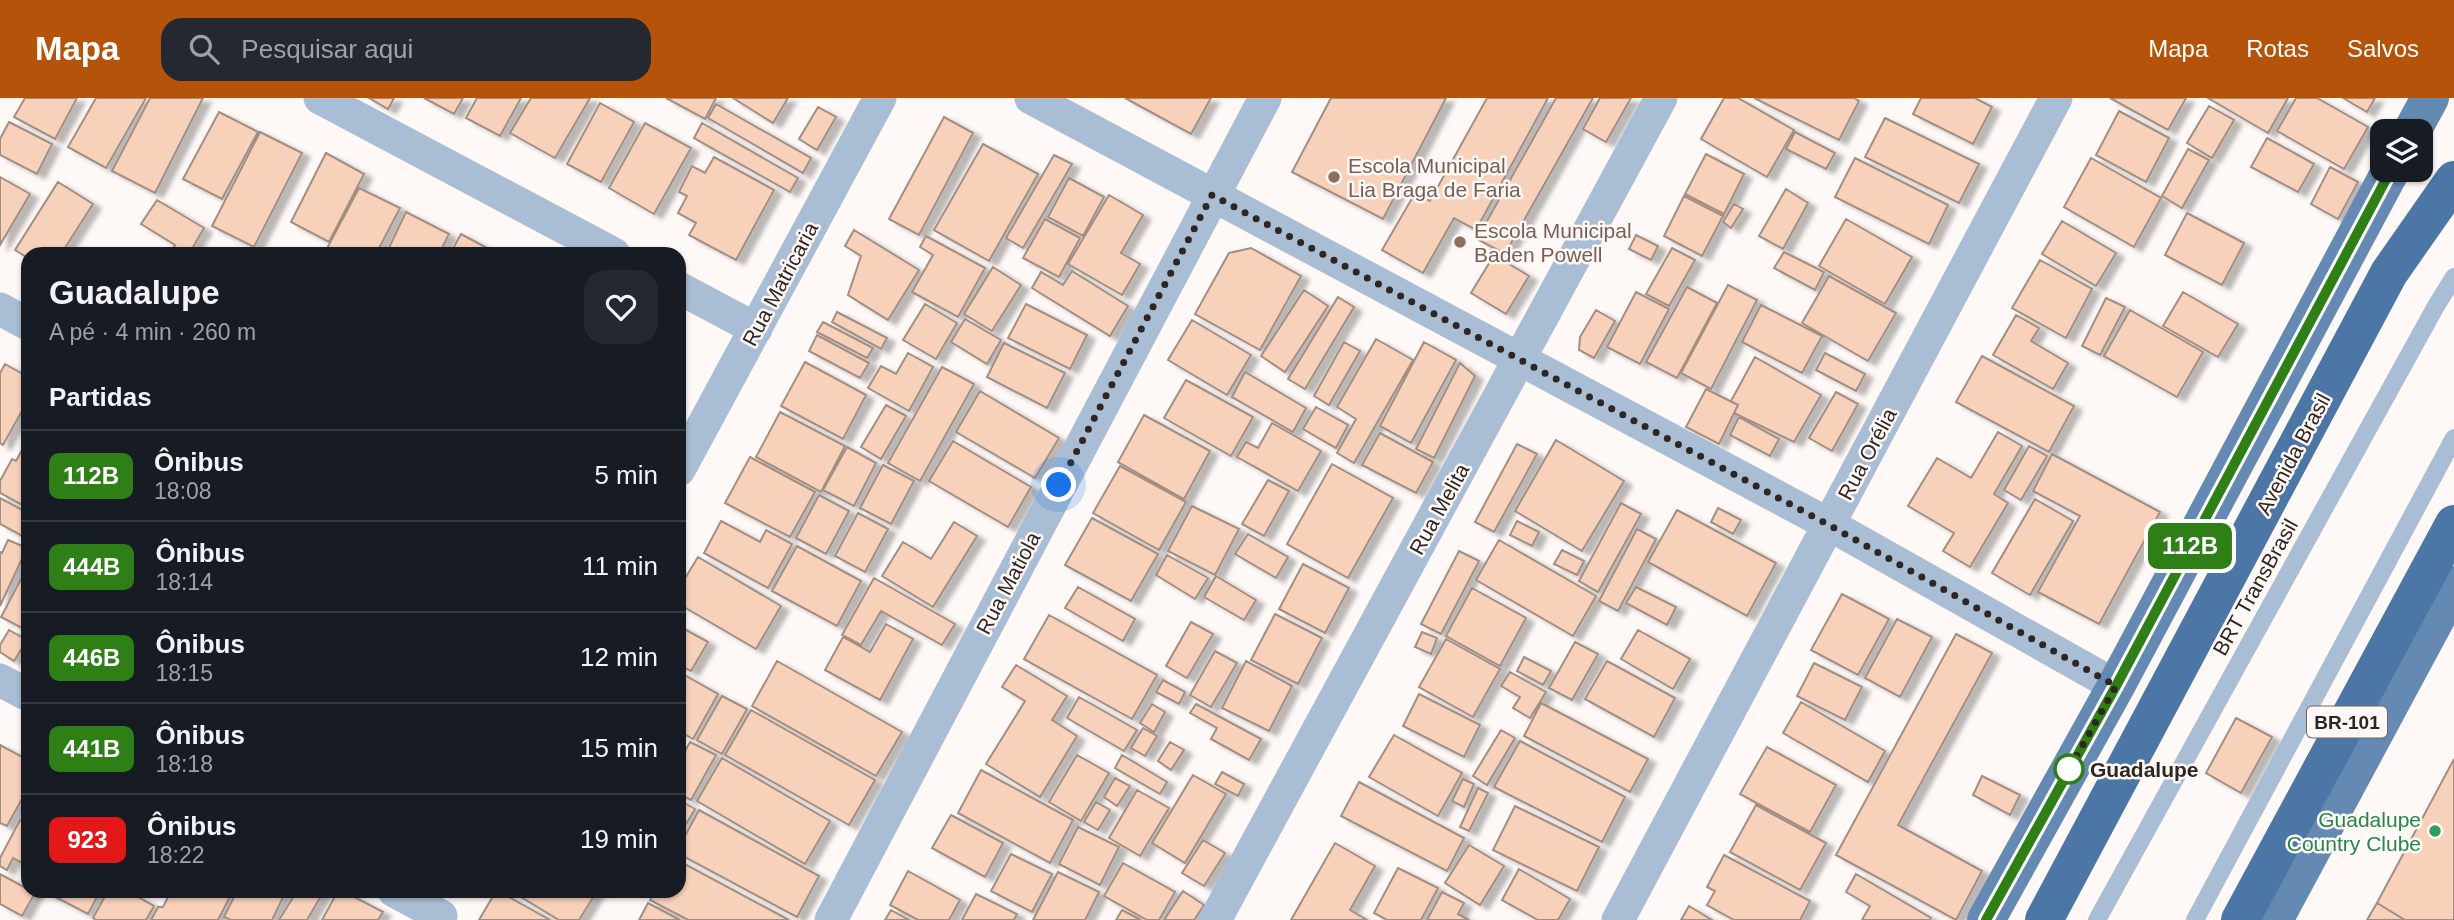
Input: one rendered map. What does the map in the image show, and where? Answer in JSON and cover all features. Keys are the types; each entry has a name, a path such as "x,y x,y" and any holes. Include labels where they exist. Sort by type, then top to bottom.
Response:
{"highway":[{"name":"Avenida Brasil","path":"2044,920 2389,273 2454,180"},
{"name":"BR-101","path":"2240,920 2454,524"}],"main road":[{"path":"2419,119 2430,98"},
{"path":"1986,920 2116,686 2385,182"},
{"path":"2274,920 2454,584"}],"street":[{"path":"320,98 601,247"},
{"name":"Rua Matricaria","path":"686,457 880,98"},
{"path":"1031,98 1829,525 2116,686"},
{"name":"Rua Matiola","path":"831,920 1265,98"},
{"name":"Rua Melita","path":"1215,920 1661,98"},
{"name":"Rua Orélia","path":"1618,920 2056,98"},
{"path":"686,292 756,329"},
{"path":"0,309 21,320"},
{"path":"0,680 21,691"},
{"path":"414,898 445,909"}],"lane":[{"name":"BRT TransBrasil","path":"2097,920 2454,276"},
{"path":"2195,920 2454,438"}],"building":[{"path":"25,98 77,98 55,139 14,117"},
{"path":"96,98 146,98 106,168 68,147"},
{"path":"150,98 203,98 155,193 112,171"},
{"path":"369,98 394,98 388,109"},
{"path":"424,98 463,98 454,114"},
{"path":"477,98 521,98 500,136 466,118"},
{"path":"531,98 590,98 555,158 510,133"},
{"path":"666,98 716,98 705,119"},
{"path":"733,98 788,98 773,123"},
{"path":"1125,98 1211,98 1191,134"},
{"path":"1331,98 1446,98 1383,219 1292,172"},
{"path":"1487,98 1548,98 1476,230 1454,218 1423,273 1382,250 1415,193 1430,201"},
{"path":"1556,98 1593,98 1505,254 1477,239"},
{"path":"1600,98 1631,98 1606,142 1583,129"},
{"path":"1724,98 1738,98 1794,130 1767,177 1701,139"},
{"path":"1754,98 1854,98 1859,101 1839,140"},
{"path":"1921,98 1975,98 1992,107 1973,144 1913,114"},
{"path":"2110,98 2186,98 2168,130"},
{"path":"2208,98 2288,98 2268,133"},
{"path":"2296,98 2317,98 2368,127 2344,169 2277,131"},
{"path":"2343,98 2375,98 2367,112"},
{"path":"600,103 634,122 601,182 567,164"},
{"path":"716,104 811,158 803,173 708,118"},
{"path":"2209,106 2234,120 2212,158 2187,143"},
{"path":"818,107 836,117 817,150 799,139"},
{"path":"2119,111 2169,138 2146,182 2096,155"},
{"path":"219,112 258,132 222,199 183,179"},
{"path":"944,117 973,133 919,235 889,219"},
{"path":"1885,118 1979,164 1959,203 1865,157"},
{"path":"9,122 52,144 37,174 0,155 0,139"},
{"path":"645,123 691,148 654,214 609,188"},
{"path":"702,123 798,178 790,192 694,138"},
{"path":"260,132 302,153 254,247 212,226"},
{"path":"1795,132 1835,153 1826,169 1786,149"},
{"path":"2267,138 2314,164 2298,192 2251,167"},
{"path":"983,144 1038,174 989,261 934,230"},
{"path":"2188,149 2209,160 2182,208 2162,196"},
{"path":"326,153 364,174 329,242 291,222"},
{"path":"1706,154 1744,174 1724,214 1685,194"},
{"path":"1054,155 1072,164 1023,248 1006,238"},
{"path":"714,157 774,190 736,260 689,235 696,223 678,213 687,196 679,192 692,166 705,173"},
{"path":"1855,158 1948,205 1929,244 1835,197"},
{"path":"2091,158 2161,198 2134,247 2064,207"},
{"path":"2330,167 2358,182 2338,219 2311,204"},
{"path":"0,177 30,194 0,245"},
{"path":"1069,178 1104,197 1083,236 1048,217"},
{"path":"58,182 93,204 65,247 21,247 21,254 15,250"},
{"path":"359,188 400,208 380,247 328,247"},
{"path":"1786,189 1808,203 1783,249 1759,236"},
{"path":"1109,195 1143,215 1121,253 1140,264 1122,295 1068,264"},
{"path":"1684,196 1723,216 1702,256 1664,236"},
{"path":"157,200 204,228 193,247 174,247 175,245 141,224"},
{"path":"1734,204 1743,209 1731,228 1723,222"},
{"path":"406,212 449,234 442,247 389,247"},
{"path":"2187,213 2244,243 2222,285 2165,255"},
{"path":"1045,219 1080,238 1059,277 1023,258"},
{"path":"1846,219 1912,257 1885,304 1819,266"},
{"path":"2062,221 2116,253 2096,286 2042,254"},
{"path":"854,230 919,270 888,320 848,295 861,256 845,246"},
{"path":"461,234 485,247 454,247"},
{"path":"1636,235 1658,246 1651,260 1629,249"},
{"path":"926,236 985,268 958,317 912,292 933,255 920,247"},
{"path":"1251,248 1301,276 1260,350 1195,314 1229,253"},
{"path":"1672,248 1695,260 1669,306 1646,294"},
{"path":"1784,252 1824,272 1815,290 1774,268"},
{"path":"1494,255 1529,276 1506,314 1471,293"},
{"path":"2040,260 2092,289 2066,338 2012,308"},
{"path":"993,267 1021,285 992,331 964,314"},
{"path":"1072,271 1128,306 1110,336 1032,288 1041,272 1063,285"},
{"path":"1829,276 1896,313 1868,361 1802,323"},
{"path":"1728,285 1757,300 1711,389 1681,373"},
{"path":"1687,287 1717,303 1677,378 1646,362"},
{"path":"1304,290 1328,306 1285,372 1261,356"},
{"path":"1636,292 1669,309 1640,364 1607,347"},
{"path":"2183,292 2238,324 2218,357 2163,326"},
{"path":"1338,297 1354,307 1305,389 1288,379"},
{"path":"2106,298 2125,307 2100,355 2082,346"},
{"path":"925,304 957,323 936,359 903,340"},
{"path":"1026,304 1087,335 1070,369 1008,338"},
{"path":"1761,305 1822,336 1802,373 1742,342"},
{"path":"1596,310 1615,321 1594,358 1579,350 1580,337"},
{"path":"2130,310 2203,352 2177,397 2104,356"},
{"path":"837,312 887,338 881,349 832,322"},
{"path":"2016,315 2039,328 2031,341 2068,363 2053,389 1993,355"},
{"path":"965,319 1001,340 987,364 951,342"},
{"path":"1192,320 1251,355 1227,395 1168,360"},
{"path":"823,322 873,348 867,358 817,332"},
{"path":"817,335 869,363 860,378 809,351"},
{"path":"1376,339 1413,360 1354,463 1337,453 1356,419 1337,407"},
{"path":"1344,342 1360,351 1329,405 1314,396"},
{"path":"1424,342 1456,360 1411,443 1380,426"},
{"path":"1004,343 1065,373 1047,408 987,377"},
{"path":"908,353 933,367 909,411 868,388 881,366 896,374"},
{"path":"1825,353 1865,374 1856,391 1816,370"},
{"path":"1982,356 2074,406 2049,452 1956,402"},
{"path":"1755,357 1821,395 1794,442 1734,413 1738,405 1731,401"},
{"path":"805,362 866,395 843,439 781,406"},
{"path":"1460,363 1475,376 1434,458 1416,449"},
{"path":"5,364 21,373 21,413 3,445 0,443 0,373"},
{"path":"942,367 974,384 920,481 888,463"},
{"path":"1245,372 1306,408 1293,432 1232,397"},
{"path":"1186,380 1253,417 1231,456 1164,418"},
{"path":"1706,389 1738,405 1719,444 1686,427"},
{"path":"980,391 1059,438 1035,478 956,432"},
{"path":"1836,392 1858,404 1832,451 1809,438"},
{"path":"886,405 906,416 881,459 861,447"},
{"path":"1316,407 1348,425 1336,448 1303,429"},
{"path":"780,412 845,446 821,492 756,457"},
{"path":"1144,415 1210,451 1184,499 1118,462"},
{"path":"1739,417 1779,439 1770,456 1730,435"},
{"path":"1272,423 1321,451 1298,491 1237,457 1246,442 1258,448"},
{"path":"1998,432 2022,446 1994,494 2008,503 1970,567 1943,551 1954,533 1908,506 1937,458 1971,478"},
{"path":"1380,433 1433,462 1416,493 1362,465"},
{"path":"1556,440 1624,481 1582,551 1515,511"},
{"path":"953,441 1031,487 1008,527 929,481"},
{"path":"1517,444 1537,454 1494,532 1475,522"},
{"path":"2029,446 2047,456 2021,500 2004,490"},
{"path":"847,447 876,463 854,506 823,490"},
{"path":"21,452 21,504 0,493 0,481 12,459 16,461"},
{"path":"2052,454 2160,512 2099,624 2038,592 2080,516 2033,491"},
{"path":"750,457 815,492 790,537 725,503"},
{"path":"1332,464 1393,498 1348,578 1287,544"},
{"path":"883,465 914,481 891,524 860,508"},
{"path":"1120,466 1186,502 1159,550 1093,513"},
{"path":"1268,480 1289,491 1264,536 1242,524"},
{"path":"819,495 849,511 826,554 796,538"},
{"path":"0,498 21,509 21,535 0,524"},
{"path":"2035,499 2073,521 2030,595 1992,573"},
{"path":"1621,503 1641,514 1598,592 1579,581"},
{"path":"1192,506 1239,529 1215,575 1168,551"},
{"path":"1718,508 1741,520 1733,534 1711,522"},
{"path":"1677,510 1776,563 1747,616 1648,562"},
{"path":"858,513 888,529 865,572 835,556"},
{"path":"1092,518 1158,554 1131,601 1065,565"},
{"path":"721,521 760,542 766,530 792,544 768,588 704,553"},
{"path":"1517,521 1539,532 1532,546 1510,535"},
{"path":"954,522 977,536 933,607 882,576 903,542 931,559"},
{"path":"1637,529 1656,539 1618,611 1599,601"},
{"path":"1248,534 1288,557 1276,578 1235,554"},
{"path":"8,540 21,545 21,561 0,606 0,552 2,553"},
{"path":"1499,540 1596,596 1573,636 1476,580"},
{"path":"797,546 861,581 837,626 772,591"},
{"path":"1562,550 1584,561 1577,575 1554,564"},
{"path":"1459,551 1479,561 1441,634 1421,624"},
{"path":"1167,555 1208,578 1195,599 1156,575"},
{"path":"698,557 781,606 756,649 686,608 686,577"},
{"path":"1303,564 1349,588 1325,633 1279,609"},
{"path":"1216,576 1256,600 1244,620 1204,597"},
{"path":"874,578 955,624 942,645 881,611 861,645 842,635"},
{"path":"21,579 21,627 1,617"},
{"path":"1078,587 1135,619 1123,641 1065,608"},
{"path":"1636,587 1676,607 1667,625 1626,603"},
{"path":"1472,588 1526,618 1500,666 1446,636"},
{"path":"1842,594 1889,619 1858,675 1811,650"},
{"path":"1275,614 1322,638 1298,684 1251,660"},
{"path":"1049,615 1157,675 1132,719 1024,659"},
{"path":"1897,619 1932,637 1900,697 1865,678"},
{"path":"1191,622 1213,634 1187,678 1166,666"},
{"path":"886,624 913,639 880,700 825,670 843,637 870,652"},
{"path":"9,630 21,637 21,650 14,661 0,652 0,645"},
{"path":"686,630 708,642 691,671 686,668"},
{"path":"1638,630 1690,659 1673,689 1621,659"},
{"path":"1422,632 1437,638 1431,654 1415,647"},
{"path":"1956,634 1992,653 1898,825 1982,871 1956,920 1836,855"},
{"path":"1446,639 1500,669 1473,717 1419,687"},
{"path":"1575,642 1598,654 1572,700 1549,688"},
{"path":"1215,651 1237,663 1211,707 1190,695"},
{"path":"1524,657 1551,671 1543,685 1517,671"},
{"path":"777,661 902,732 876,776 752,706"},
{"path":"1246,661 1292,686 1269,731 1222,708"},
{"path":"1607,661 1675,698 1654,737 1585,699"},
{"path":"1814,663 1862,687 1845,720 1797,696"},
{"path":"1016,665 1067,696 1052,720 1077,736 1040,797 986,764 1025,701 1002,687"},
{"path":"1510,672 1546,692 1530,718 1513,708 1520,697 1501,686"},
{"path":"686,676 718,694 693,739 686,735"},
{"path":"1163,680 1185,692 1179,704 1156,692"},
{"path":"1419,694 1480,725 1464,757 1403,726"},
{"path":"722,696 747,709 722,754 697,740"},
{"path":"1079,697 1137,730 1124,751 1067,718"},
{"path":"1801,702 1885,751 1868,782 1783,733"},
{"path":"1541,703 1648,759 1630,792 1524,736"},
{"path":"1152,704 1165,712 1154,732 1140,723"},
{"path":"1196,704 1261,739 1249,760 1211,739 1217,728 1190,713"},
{"path":"751,710 875,780 849,825 725,755"},
{"path":"2236,718 2272,737 2241,793 2206,773"},
{"path":"1143,728 1157,736 1145,756 1131,748"},
{"path":"1501,730 1515,738 1487,785 1473,776"},
{"path":"1394,735 1462,773 1438,816 1369,777"},
{"path":"1520,741 1625,797 1602,842 1494,787"},
{"path":"690,742 716,755 691,800 686,798 686,749"},
{"path":"1170,742 1184,750 1171,770 1158,761"},
{"path":"0,745 21,756 21,801 7,826 0,823"},
{"path":"1767,747 1836,785 1810,832 1740,794"},
{"path":"1077,755 1109,773 1081,821 1049,802"},
{"path":"1122,755 1167,782 1160,794 1115,768"},
{"path":"722,758 830,821 805,864 697,801"},
{"name":"Guadalupe Country Clube","path":"2454,759 2454,920 2405,920 2377,903"},
{"path":"981,770 1073,820 1050,863 958,813"},
{"path":"1222,772 1244,784 1238,796 1215,784"},
{"path":"1193,775 1226,794 1185,863 1152,843"},
{"path":"1982,776 2020,795 2010,815 1973,795"},
{"path":"1115,778 1130,786 1117,806 1104,797"},
{"path":"1463,779 1474,784 1464,807 1452,801"},
{"path":"1359,782 1464,838 1447,871 1341,816"},
{"path":"1478,788 1488,793 1469,831 1460,827"},
{"path":"1137,790 1169,808 1140,856 1109,838"},
{"path":"1096,802 1110,810 1098,830 1084,822"},
{"path":"686,804 695,809 686,824"},
{"path":"1756,805 1826,843 1800,890 1730,852"},
{"path":"1515,806 1599,847 1577,891 1493,850"},
{"path":"699,810 819,876 797,917 686,858 686,834"},
{"path":"951,815 1003,843 985,877 932,848"},
{"path":"21,820 21,862 13,858 7,870 0,866 0,858"},
{"path":"1078,827 1119,847 1100,885 1059,864"},
{"path":"1203,840 1225,853 1204,886 1182,873"},
{"path":"1335,843 1375,866 1350,910 1367,920 1291,920"},
{"path":"1469,845 1504,866 1480,905 1445,883"},
{"path":"1011,854 1052,874 1032,912 991,891"},
{"path":"1724,855 1810,901 1800,920 1734,920 1707,905 1715,891 1707,887"},
{"path":"1123,863 1175,892 1159,920 1147,920 1104,896"},
{"path":"686,865 789,920 688,920 650,900 686,898"},
{"path":"1398,868 1438,888 1421,920 1387,920 1374,913"},
{"path":"1519,869 1570,899 1558,920 1538,920 1502,900"},
{"path":"908,871 960,900 949,920 918,920 890,905"},
{"path":"1058,872 1099,892 1085,920 1033,920"},
{"path":"0,874 21,885 21,898 32,898 22,916 0,904"},
{"path":"1856,874 1931,918 1930,920 1862,920 1870,906 1846,892"},
{"path":"1183,891 1204,905 1194,920 1164,920"},
{"path":"1442,892 1464,903 1458,914 1469,920 1427,920"},
{"path":"976,894 1017,914 1014,920 962,920"},
{"path":"57,898 96,898 88,914"},
{"path":"104,898 140,898 154,906 146,920 93,918"},
{"path":"168,898 229,898 218,920 151,920 158,907 163,907"},
{"path":"234,898 283,898 272,920 231,920 224,917"},
{"path":"293,898 320,898 307,920 279,920"},
{"path":"334,898 356,898 383,912 378,920 322,920"},
{"path":"492,898 511,898 550,920 479,920"},
{"path":"523,898 593,898 579,920 559,920"},
{"path":"648,903 680,920 639,920"},
{"path":"2377,903 2405,920 2367,920"},
{"path":"1689,906 1712,920 1681,920"},
{"path":"891,910 909,920 885,920"},
{"path":"1122,910 1141,920 1116,920"}],"bus line":[{"name":"112B","path":"1986,920 2116,686 2385,182"}],"place":[{"name":"Escola Municipal Lia Braga de Faria","path":"1334,177"},
{"name":"Escola Municipal Baden Powell","path":"1460,242"},
{"name":"Guadalupe","path":"2069,769"},
{"name":"Guadalupe Country Clube","path":"2435,831"}],"route":[{"path":"1059,485 1212,195 1829,525 2116,686 2067,773 2069,769"}]}
